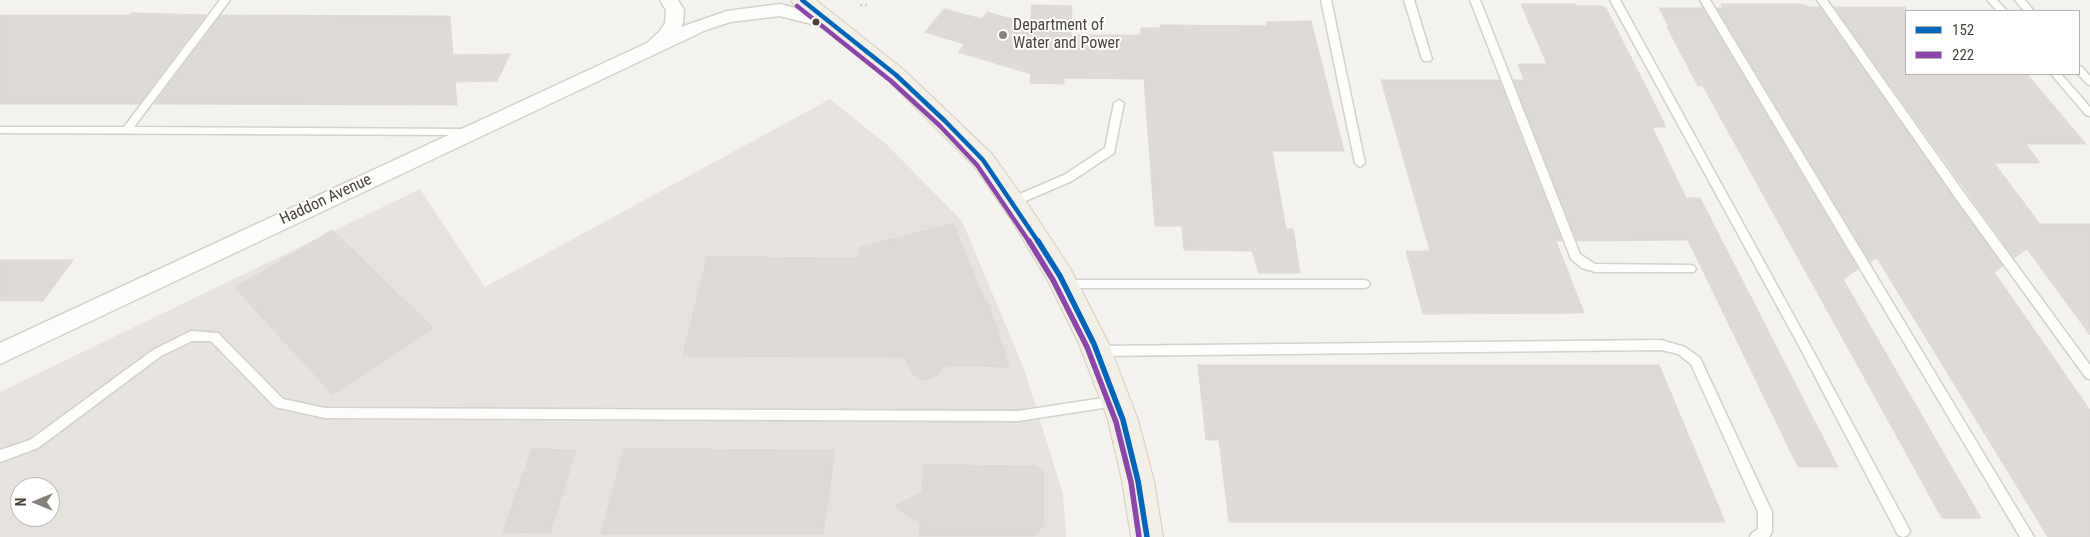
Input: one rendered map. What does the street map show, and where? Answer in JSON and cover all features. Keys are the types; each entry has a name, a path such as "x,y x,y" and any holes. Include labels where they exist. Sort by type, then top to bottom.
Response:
{"main road":[{"path":"802,0 896,76 945,121 982,160 1012,202 1064,284 1096,351 1120,411 1138,481 1147,537"}],"street":[{"name":"Haddon Avenue","path":"651,47 666,36 674,23 675,10 670,0"},
{"name":"Haddon Avenue","path":"0,354 698,26 727,17 780,10 831,23"}],"lane":[{"path":"126,131 225,0"},
{"path":"1326,0 1360,163"},
{"path":"1410,0 1427,59"},
{"path":"1475,0 1576,256 1586,265 1595,268 1690,269"},
{"path":"1615,0 1802,341 1903,531"},
{"path":"1705,0 2027,537"},
{"path":"1822,0 1961,197 2090,374"},
{"path":"1992,0 2001,10"},
{"path":"2020,0 2028,10"},
{"path":"2080,70 2090,82"},
{"path":"2057,75 2090,113"},
{"path":"1012,202 1068,178 1110,150 1119,103"},
{"path":"0,130 470,132"},
{"path":"1064,284 1364,284"},
{"path":"0,456 34,444 157,353 191,336 214,336 279,403 325,413 1018,416 1120,411"},
{"path":"1096,351 1651,345 1661,345 1681,350 1696,360 1765,512 1765,532 1757,537"}],"path":[{"path":"862,0 861,5 867,4"}],"shaded area":[{"path":"830,99 886,144 962,221 1024,369 1063,494 1066,537 0,537 0,392 420,189 485,287"}],"building":[{"path":"1521,4 1575,4 1576,6 1602,6 1606,8 1666,127 1652,127 1686,198 1700,198 1838,467 1798,467 1688,240 1577,241 1513,80 1524,80 1518,64 1547,64"},
{"path":"1721,4 1800,4 1820,7 2003,266 1994,272 2090,410 2090,537 2048,537 1877,258 1870,262 1717,8 1723,8"},
{"path":"1032,5 1072,6 1071,35 1141,35 1141,28 1160,28 1160,25 1267,26 1266,22 1311,21 1344,151 1272,151 1286,229 1293,229 1300,273 1259,273 1252,251 1184,250 1182,226 1155,226 1144,79 1064,78 1064,84 1030,83 1031,74 958,52 965,44 925,32 944,9 982,19 987,12 1030,24"},
{"path":"1834,7 1906,7 1905,75 2028,75 2086,144 2026,144 2040,163 1994,163 2040,224 2090,224 2090,335 2027,249 2014,258"},
{"path":"1659,8 1703,8 1858,269 1843,279 1981,518 1942,518 1703,86 1698,86"},
{"path":"131,13 206,15 139,104 0,104 0,15 129,15"},
{"path":"221,15 450,16 453,55 510,54 497,81 455,82 457,105 154,104"},
{"path":"1381,80 1499,80 1562,241 1556,241 1584,313 1423,314 1406,251 1430,251"},
{"path":"953,224 985,301 987,300 1009,367 944,365 937,375 930,379 922,379 912,373 905,357 683,356 707,257 861,258 858,248"},
{"path":"332,230 433,328 332,395 235,288"},
{"path":"0,260 73,260 43,301 0,301"},
{"path":"1198,365 1659,365 1725,522 1229,522 1219,440 1206,440"},
{"path":"532,449 576,450 550,533 503,532"},
{"path":"624,449 835,450 823,534 601,534"},
{"path":"924,465 1035,466 1043,472 1043,526 1033,536 919,536 920,523 895,506 922,492"}],"transit line":[{"name":"152","path":"802,0 896,75 945,121 983,160 1021,214 1060,276 1094,344 1123,420 1138,481 1147,537"},
{"name":"222","path":"797,6 891,81 940,126 977,165 1015,218 1053,280 1087,347 1116,422 1131,482 1139,537"}],"place":[{"name":"Department of Water and Power","path":"1003,35"}]}
